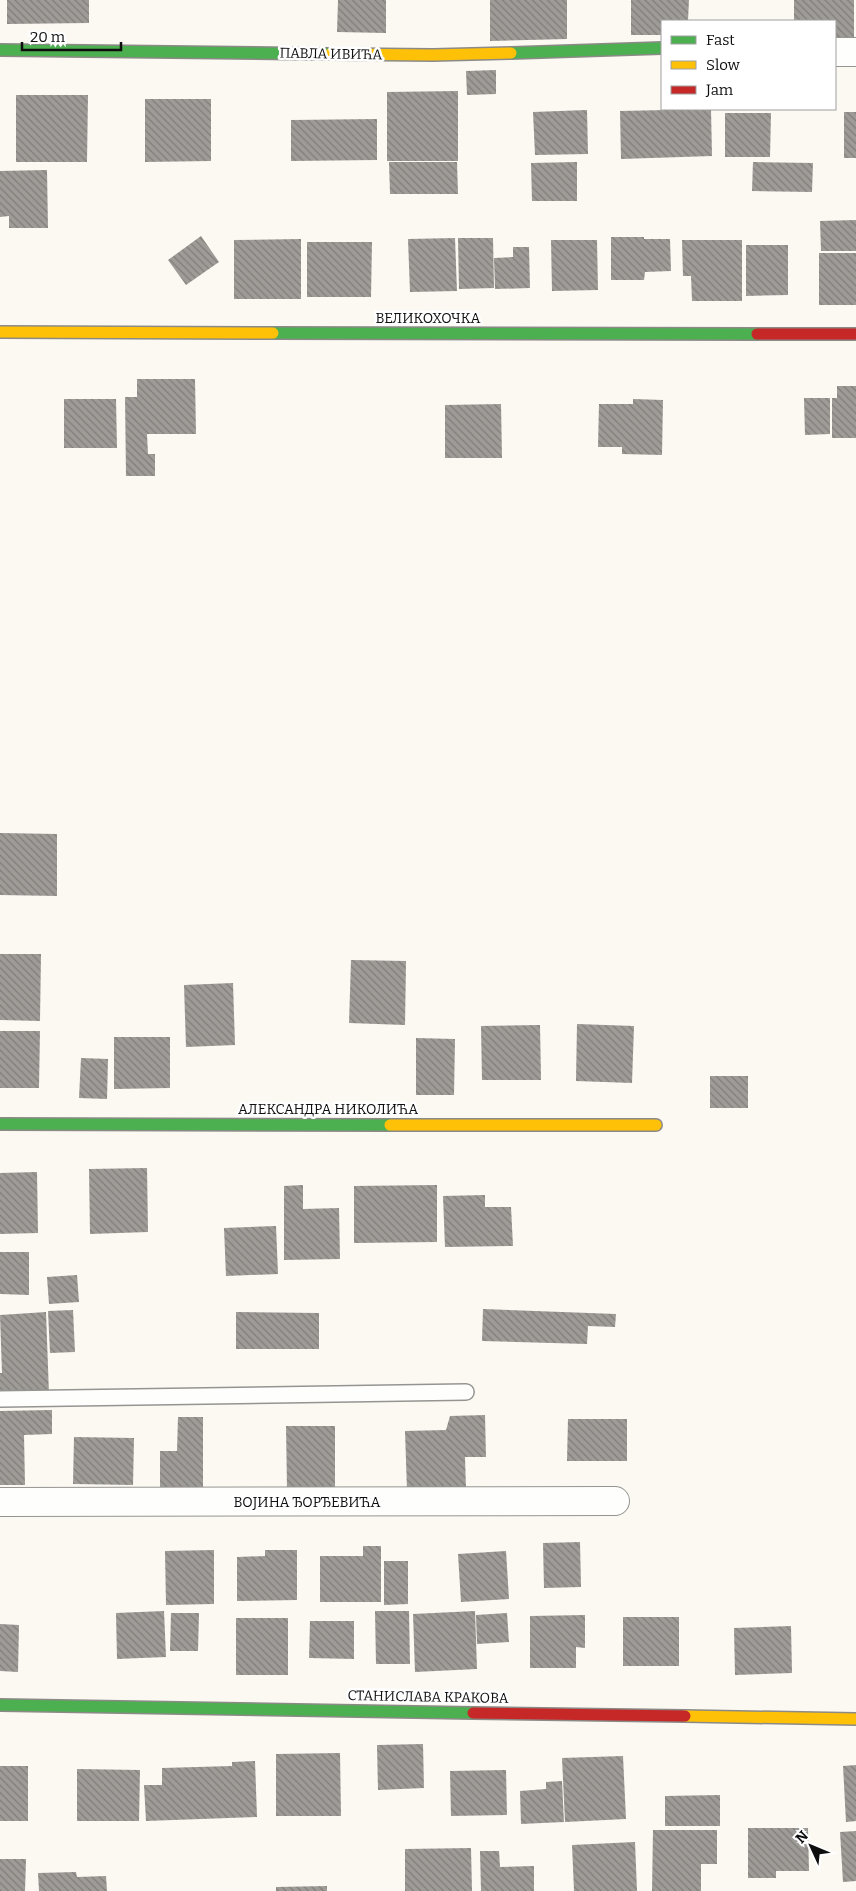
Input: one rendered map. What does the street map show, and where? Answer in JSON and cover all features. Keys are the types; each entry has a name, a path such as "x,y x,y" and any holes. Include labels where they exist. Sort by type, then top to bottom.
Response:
{"street":[{"name":"ПАВЛА ИВИЋА","path":"0,50 433,55 661,48"},
{"path":"836,52 856,52"},
{"name":"ВЕЛИКОХОЧКА","path":"0,332 856,334"},
{"name":"АЛЕКСАНДРА НИКОЛИЋА","path":"0,1124 656,1125"},
{"name":"ВОЈИНА ЂОРЂЕВИЋА","path":"0,1502 614,1501"},
{"name":"СТАНИСЛАВА КРАКОВА","path":"0,1704 856,1719"}],"lane":[{"path":"0,1399 466,1392"}],"building":[{"path":"7,0 89,0 89,23 7,24"},
{"path":"338,0 386,0 386,33 337,32"},
{"path":"490,0 567,0 567,39 490,41"},
{"path":"631,0 689,0 688,20 661,20 661,35 631,35"},
{"path":"794,0 854,0 854,43 836,43 836,20 794,20"},
{"path":"496,70 496,94 467,95 466,71"},
{"path":"458,91 458,161 387,161 387,92"},
{"path":"16,95 88,95 87,162 16,162"},
{"path":"145,99 211,99 211,161 145,162"},
{"path":"587,110 588,154 535,155 533,112"},
{"path":"711,110 712,156 621,159 620,111"},
{"path":"844,112 856,112 856,158 844,158"},
{"path":"725,113 771,113 770,157 725,157"},
{"path":"377,119 377,160 291,161 291,120"},
{"path":"389,162 457,162 458,194 390,194"},
{"path":"577,162 577,201 532,201 531,163"},
{"path":"753,162 813,163 812,192 752,191"},
{"path":"47,170 48,228 9,228 9,216 0,217 0,171"},
{"path":"856,220 856,251 821,251 820,221"},
{"path":"201,236 219,262 186,285 168,260"},
{"path":"611,237 670,239 671,271 645,272 644,280 611,280"},
{"path":"455,238 457,291 410,292 408,239"},
{"path":"458,238 493,238 494,288 459,289"},
{"path":"301,239 301,299 234,299 234,240"},
{"path":"551,240 597,240 598,290 552,291"},
{"path":"682,240 742,240 742,301 692,301 691,276 683,276"},
{"path":"307,242 372,242 371,297 307,297"},
{"path":"746,245 788,245 788,295 746,296"},
{"path":"513,247 529,247 530,288 495,289 494,258 513,257"},
{"path":"819,253 856,253 856,305 819,305"},
{"path":"137,379 195,379 196,434 147,434 148,454 155,454 155,476 126,476 125,397 137,397"},
{"path":"837,386 856,386 856,438 832,438 832,398 837,398"},
{"path":"804,398 830,398 830,434 805,435"},
{"path":"64,399 116,399 117,448 64,448"},
{"path":"633,399 663,400 662,455 622,454 622,447 598,447 599,404 633,404"},
{"path":"501,404 502,458 445,458 445,405"},
{"path":"0,833 57,834 57,896 0,895"},
{"path":"0,954 41,954 40,1021 0,1020"},
{"path":"351,960 406,961 405,1025 349,1023"},
{"path":"233,983 235,1045 186,1047 184,985"},
{"path":"577,1024 634,1026 632,1083 576,1081"},
{"path":"540,1025 541,1080 482,1080 481,1026"},
{"path":"0,1031 40,1031 39,1088 0,1088"},
{"path":"114,1037 170,1037 170,1088 114,1089"},
{"path":"416,1038 455,1039 454,1095 416,1095"},
{"path":"81,1058 108,1059 107,1099 79,1098"},
{"path":"710,1076 748,1076 748,1108 710,1108"},
{"path":"147,1168 148,1232 90,1234 89,1169"},
{"path":"37,1172 38,1233 0,1234 0,1173"},
{"path":"303,1185 303,1209 339,1208 340,1259 284,1260 284,1186"},
{"path":"437,1185 437,1242 354,1243 354,1186"},
{"path":"485,1195 485,1207 511,1207 513,1246 445,1247 443,1196"},
{"path":"276,1226 278,1274 226,1276 224,1228"},
{"path":"0,1252 29,1252 29,1295 0,1294"},
{"path":"77,1275 79,1302 49,1304 47,1277"},
{"path":"483,1309 616,1314 615,1327 588,1326 587,1344 482,1341"},
{"path":"73,1310 75,1352 50,1353 48,1311"},
{"path":"46,1312 49,1394 0,1396 0,1373 2,1373 0,1315"},
{"path":"236,1312 319,1313 319,1349 236,1349"},
{"path":"52,1410 52,1434 24,1435 25,1485 0,1485 0,1411"},
{"path":"485,1415 486,1457 465,1457 466,1489 407,1491 405,1431 446,1430 450,1416"},
{"path":"178,1417 203,1417 203,1490 160,1490 160,1451 177,1451"},
{"path":"568,1419 627,1419 627,1461 567,1461"},
{"path":"286,1426 335,1426 335,1488 287,1489"},
{"path":"74,1437 134,1438 133,1485 73,1484"},
{"path":"580,1542 581,1587 544,1588 543,1543"},
{"path":"363,1546 381,1546 381,1602 320,1602 320,1556 363,1556"},
{"path":"214,1550 214,1604 166,1605 165,1551"},
{"path":"265,1550 297,1550 297,1600 237,1601 237,1557 265,1556"},
{"path":"506,1551 509,1599 461,1602 458,1554"},
{"path":"384,1561 408,1561 408,1604 384,1605"},
{"path":"164,1611 166,1657 117,1659 116,1613"},
{"path":"375,1611 409,1611 410,1664 376,1664"},
{"path":"475,1611 477,1669 415,1672 413,1614"},
{"path":"171,1613 199,1613 198,1651 170,1651"},
{"path":"507,1613 509,1642 477,1644 476,1615"},
{"path":"585,1615 585,1648 576,1647 576,1668 530,1668 530,1616"},
{"path":"623,1617 679,1617 679,1666 623,1666"},
{"path":"236,1618 288,1618 288,1675 236,1675"},
{"path":"310,1621 354,1621 354,1659 309,1658"},
{"path":"0,1624 19,1625 18,1672 0,1671"},
{"path":"791,1626 792,1673 735,1675 734,1628"},
{"path":"423,1744 424,1788 378,1790 377,1745"},
{"path":"340,1753 341,1816 276,1816 276,1754"},
{"path":"623,1756 626,1819 565,1822 562,1758"},
{"path":"255,1761 257,1817 146,1821 144,1785 162,1785 162,1768 232,1766 232,1762"},
{"path":"856,1765 856,1821 846,1822 843,1766"},
{"path":"0,1766 28,1766 28,1821 0,1821"},
{"path":"77,1769 140,1770 139,1821 77,1821"},
{"path":"506,1770 507,1815 451,1816 450,1771"},
{"path":"562,1781 564,1822 521,1824 520,1791 546,1789 546,1782"},
{"path":"720,1795 720,1826 665,1826 665,1796"},
{"path":"748,1828 808,1828 809,1871 776,1871 776,1878 748,1878"},
{"path":"653,1830 717,1830 717,1864 701,1864 701,1891 652,1891"},
{"path":"856,1831 856,1881 843,1882 840,1832"},
{"path":"635,1842 637,1891 574,1891 572,1845"},
{"path":"471,1848 472,1891 405,1891 405,1849"},
{"path":"480,1851 499,1851 500,1867 534,1866 534,1891 481,1891"},
{"path":"0,1859 26,1859 25,1891 0,1891"},
{"path":"76,1872 77,1877 106,1876 107,1891 39,1891 38,1873"},
{"path":"327,1886 327,1891 276,1891 276,1887"}],"traffic: fast":[{"path":"511,53 661,48"},
{"path":"0,50 330,54"},
{"path":"273,333 757,334"},
{"path":"0,1124 390,1125"},
{"path":"0,1705 473,1713"}],"traffic: slow":[{"path":"330,54 433,55 511,53"},
{"path":"0,332 273,333"},
{"path":"390,1125 656,1125"},
{"path":"685,1716 856,1719"}],"traffic: jam":[{"path":"757,334 856,334"},
{"path":"473,1713 685,1716"}]}
